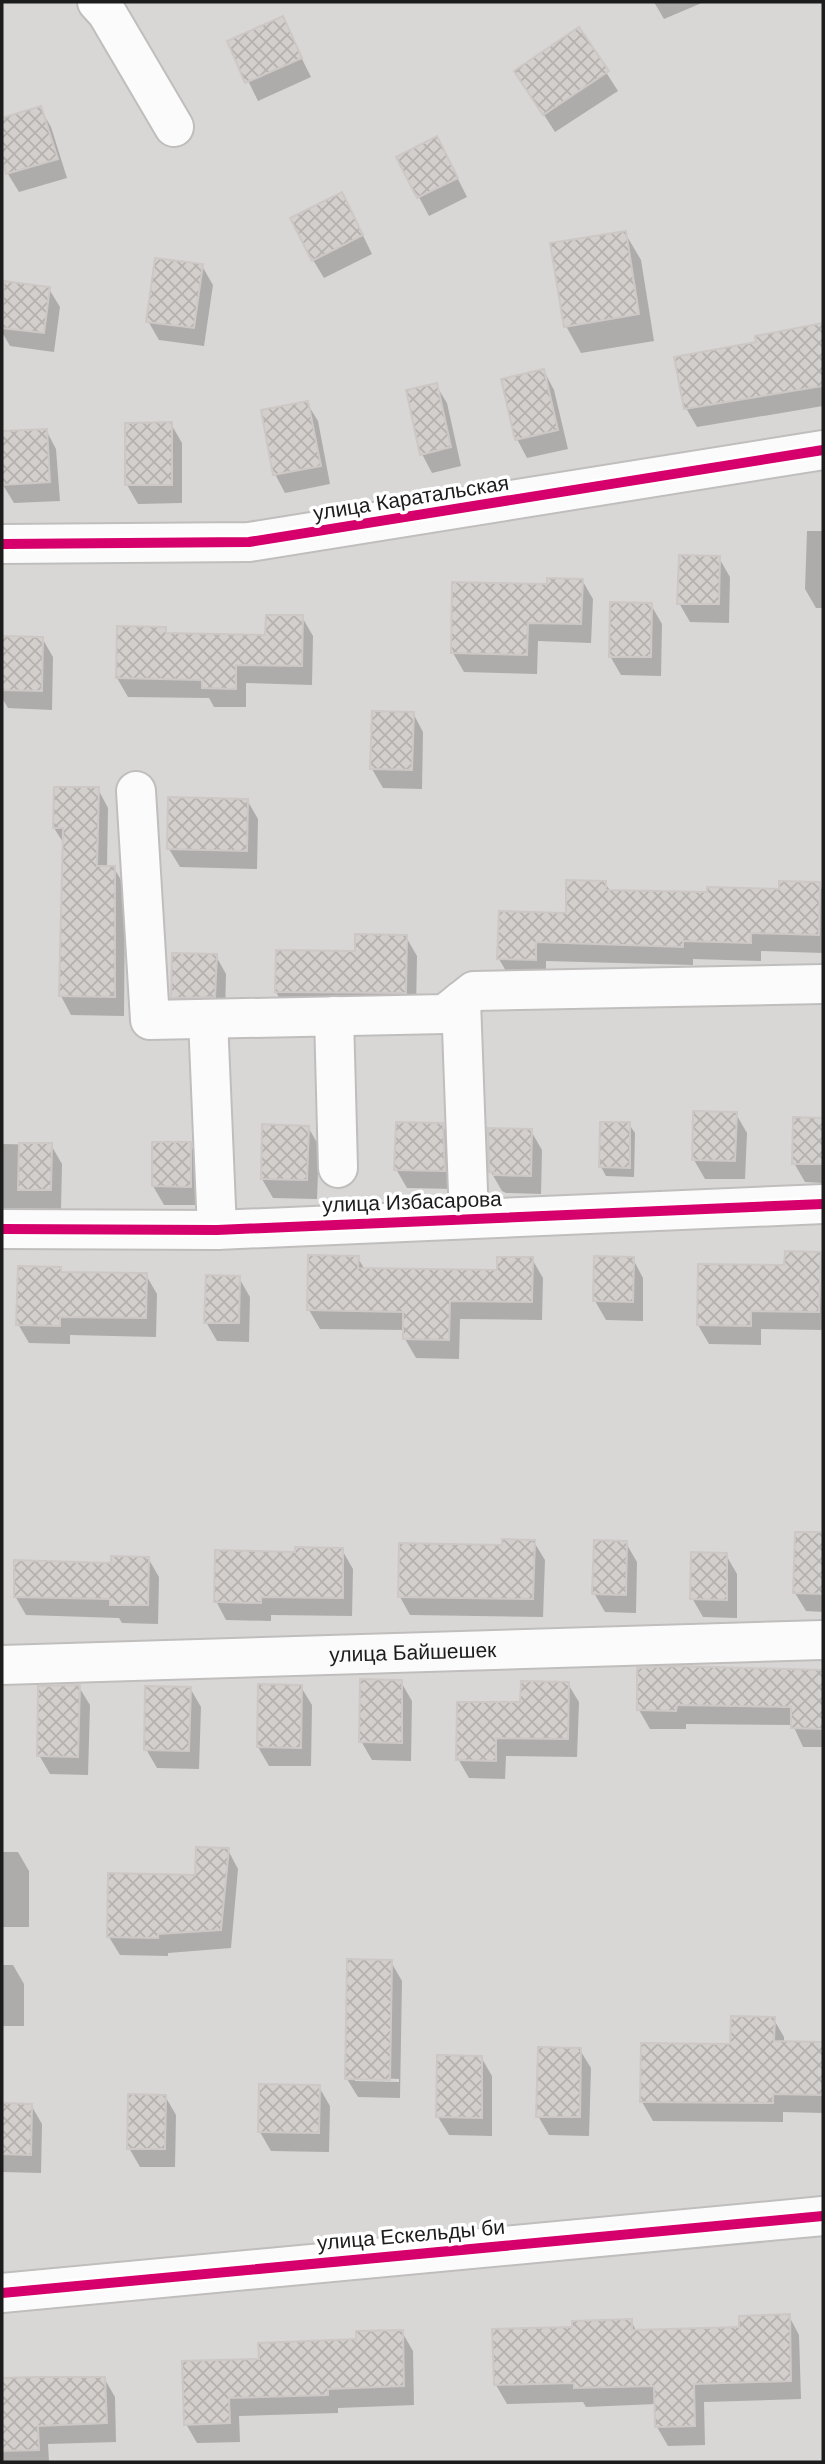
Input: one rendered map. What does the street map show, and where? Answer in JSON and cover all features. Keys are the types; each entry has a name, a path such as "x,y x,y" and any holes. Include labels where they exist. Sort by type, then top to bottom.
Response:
{"street":[{"path":"96,2 107,13 174,127"},
{"name":"улица Каратальская","path":"2,544 249,542 823,450"},
{"path":"136,792 150,1020 445,1014 474,991 823,984"},
{"path":"461,1001 469,1219"},
{"path":"334,1016 338,1168"},
{"path":"208,1019 217,1230"},
{"name":"улица Избасарова","path":"2,1229 217,1230 823,1204"},
{"name":"улица Байшешек","path":"2,1665 823,1640"},
{"name":"улица Ескельды би","path":"2,2293 823,2216"}],"shaded area":[{"path":"2,2 823,2 823,2462 2,2462"}],"building":[{"path":"283,16 302,58 245,83 227,41"},
{"path":"579,27 609,71 543,115 514,71"},
{"path":"41,106 58,159 6,174 2,159 2,118"},
{"path":"437,136 458,178 417,198 396,157"},
{"path":"342,192 363,235 312,261 290,218"},
{"path":"626,231 639,314 564,327 550,243"},
{"path":"155,258 203,264 194,328 146,322"},
{"path":"4,281 50,287 44,333 2,328"},
{"path":"823,323 823,386 684,409 674,357 756,342 755,336"},
{"path":"544,369 558,430 515,440 501,379"},
{"path":"437,383 451,447 420,455 406,390"},
{"path":"308,401 321,466 273,475 261,410"},
{"path":"172,422 172,485 125,485 125,423"},
{"path":"47,429 50,482 2,485 2,431"},
{"path":"679,555 720,556 719,604 677,604"},
{"path":"547,578 583,579 581,624 528,623 527,655 451,653 452,582 547,584"},
{"path":"610,602 652,603 651,657 609,657"},
{"path":"266,615 303,615 302,666 236,665 236,689 202,688 202,680 116,678 117,626 166,627 166,633 265,635"},
{"path":"2,636 43,637 42,691 2,690"},
{"path":"372,711 414,712 412,770 370,769"},
{"path":"54,787 99,787 97,866 115,866 115,997 59,996 63,828 53,828"},
{"path":"168,797 248,799 247,851 167,849"},
{"path":"566,880 606,881 606,890 707,892 707,887 779,889 779,881 820,882 819,935 751,933 751,943 683,941 683,947 536,942 536,960 497,959 499,911 566,913"},
{"path":"355,934 407,935 406,993 275,992 276,950 355,951"},
{"path":"172,953 217,954 215,997 171,998"},
{"path":"693,1111 737,1112 735,1161 692,1160"},
{"path":"793,1117 823,1118 823,1164 792,1164"},
{"path":"396,1122 443,1123 445,1171 394,1170"},
{"path":"600,1122 630,1122 630,1168 599,1167"},
{"path":"262,1124 309,1126 307,1180 261,1179"},
{"path":"488,1128 532,1129 531,1176 494,1175 494,1172 489,1172"},
{"path":"152,1142 191,1142 191,1187 152,1186"},
{"path":"19,1143 52,1143 51,1190 18,1190"},
{"path":"785,1251 821,1252 819,1312 751,1311 751,1326 697,1325 698,1264 784,1265"},
{"path":"308,1255 359,1256 358,1268 497,1270 497,1257 533,1257 532,1302 450,1301 449,1340 403,1339 403,1312 307,1310"},
{"path":"594,1256 634,1257 633,1302 593,1301"},
{"path":"18,1266 61,1267 61,1272 147,1273 146,1318 60,1317 60,1326 16,1325"},
{"path":"206,1275 240,1276 239,1323 204,1323"},
{"path":"795,1532 823,1532 823,1594 793,1593"},
{"path":"502,1539 535,1540 533,1599 398,1597 399,1543 502,1545"},
{"path":"594,1540 627,1541 626,1595 592,1594"},
{"path":"295,1547 343,1548 343,1598 261,1597 261,1603 214,1602 215,1550 295,1552"},
{"path":"691,1552 727,1553 727,1600 690,1599"},
{"path":"111,1556 149,1557 148,1605 110,1605 110,1599 14,1597 14,1560 111,1563"},
{"path":"677,1666 823,1670 823,1729 791,1728 791,1707 677,1705 676,1711 637,1710 637,1668"},
{"path":"360,1679 402,1680 402,1743 359,1742"},
{"path":"521,1681 569,1682 568,1739 496,1738 496,1761 456,1760 457,1702 520,1702"},
{"path":"258,1684 302,1685 301,1748 257,1747"},
{"path":"80,1685 78,1757 37,1756 38,1686"},
{"path":"145,1686 191,1687 189,1751 144,1750"},
{"path":"196,1847 229,1848 221,1930 158,1934 158,1938 107,1937 108,1873 195,1875"},
{"path":"347,1959 392,1960 390,2080 345,2079"},
{"path":"731,2016 775,2017 774,2041 823,2042 823,2095 773,2094 773,2103 640,2102 641,2043 730,2044"},
{"path":"538,2047 581,2048 580,2117 536,2117"},
{"path":"437,2055 482,2056 482,2118 436,2117"},
{"path":"259,2084 320,2085 319,2133 258,2132"},
{"path":"128,2094 166,2095 165,2149 127,2149"},
{"path":"2,2103 32,2104 31,2155 2,2154"},
{"path":"790,2314 791,2381 694,2384 695,2426 655,2427 654,2386 574,2388 574,2383 494,2385 492,2329 572,2327 572,2321 632,2319 632,2330 739,2327 739,2316"},
{"path":"403,2330 404,2386 328,2389 328,2395 229,2398 230,2423 184,2425 182,2361 259,2359 258,2343 356,2339 356,2331"},
{"path":"105,2377 107,2423 38,2426 39,2450 2,2451 2,2378"}],"cycle path":[{"path":"2,544 249,542 823,450"},
{"path":"2,1229 217,1230 823,1204"},
{"path":"2,2293 823,2216"}]}
